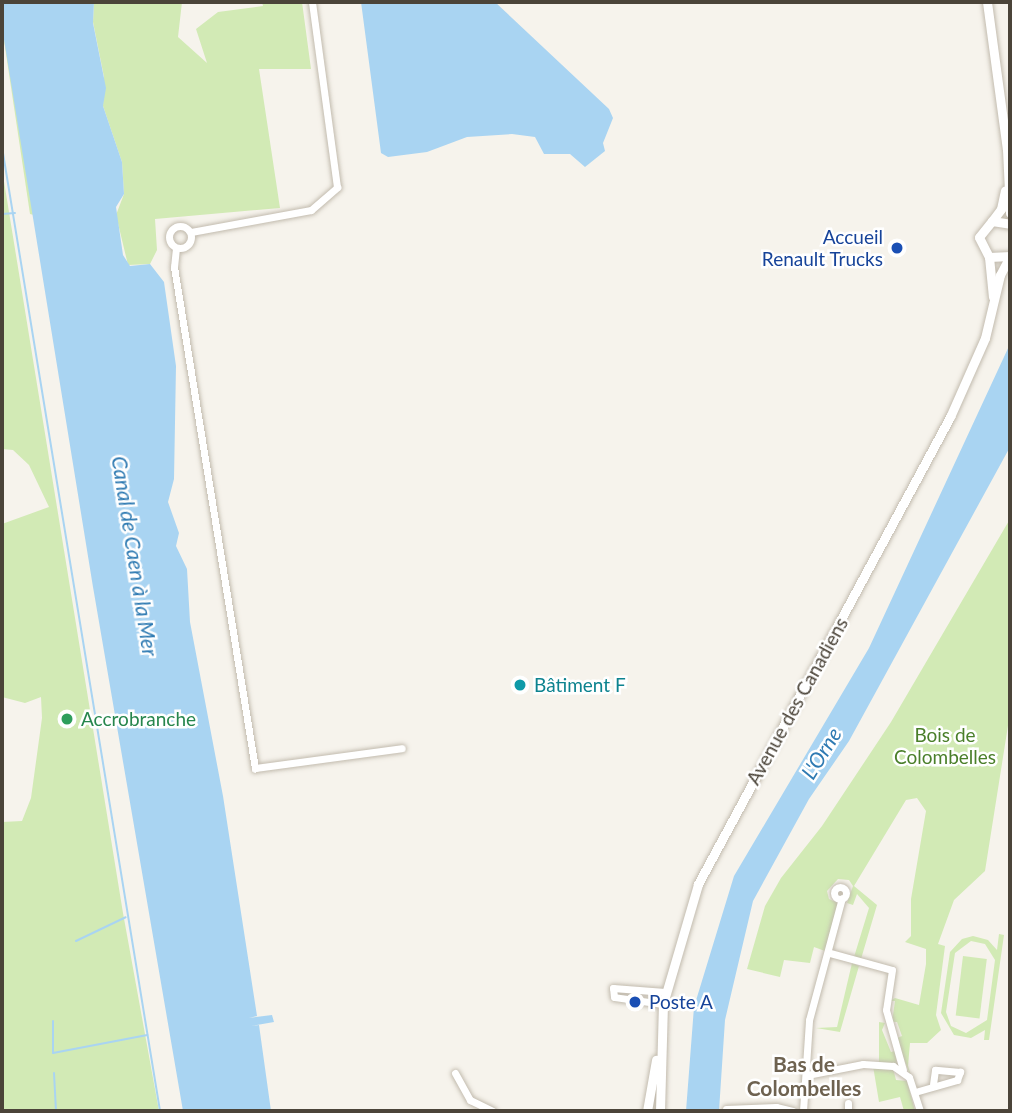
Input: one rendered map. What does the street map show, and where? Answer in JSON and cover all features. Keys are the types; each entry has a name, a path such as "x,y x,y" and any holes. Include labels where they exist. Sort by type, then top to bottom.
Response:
{"street":[{"path":"191,232 311,209 337,187 312,2"},
{"path":"987,2 1010,213"},
{"path":"1007,182 1001,209 992,221 1010,224"},
{"name":"Avenue des Canadiens","path":"992,221 979,237 989,257 993,308"},
{"path":"176,248 190,244 191,232 185,226 171,229 176,248 174,267 255,768 402,748"},
{"path":"989,257 1010,256"},
{"name":"Avenue des Canadiens","path":"661,1110 659,1052 663,1004 698,884 909,497 978,357 1000,275 1010,256"},
{"path":"803,1111 808,1024 830,953 842,898"},
{"path":"830,953 892,970 886,1010 903,1070 915,1092 920,1111"},
{"path":"663,1004 614,997 613,988 665,992"},
{"path":"647,1111 659,1052"},
{"path":"807,1075 863,1064 903,1070"},
{"path":"454,1073 470,1100 493,1111"},
{"path":"915,1092 933,1084"},
{"path":"726,1109 776,1107 793,1111"}],"green space":[{"path":"94,2 182,2 178,37 207,63 196,29 218,12 263,6 262,2 302,2 311,69 259,69 280,208 155,219 157,250 150,264 128,265 116,215 124,194 122,162 103,106 104,77 93,22"},
{"path":"2,27 16,102 34,215 30,214"},
{"path":"2,169 123,913 159,1111 2,1111 2,822 22,821 31,798 42,718 41,697 25,703 2,697 2,524 49,507 29,465 13,450 2,449"},
{"name":"Bois de Colombelles","path":"1010,519 1010,713 985,871 954,900 938,944 945,946 936,1015 941,1030 927,1043 910,1043 908,1066 913,1082 897,1038 902,1036 897,1022 892,1022 895,1001 890,1001 895,998 919,1005 926,964 926,949 905,942 911,936 911,899 926,811 917,798 906,800 854,886 877,905 861,959 854,957 869,908 857,894 853,905 847,903 853,886 849,880 838,879 827,891 829,899 838,903 825,951 814,947 810,963 784,960 780,977 747,969 765,906 781,878 822,826 891,722"},
{"path":"999,934 1004,935 989,1040 984,1040 985,1030 971,1038 954,1035 941,1013 950,952 962,939 973,936 988,940 997,950","holes":["971,941 985,944 995,960 987,1020 966,1033 951,1026 946,1012 955,953"]},
{"path":"963,956 987,959 980,1018 956,1016"},
{"path":"852,963 859,966 840,1032 816,1028 837,1027"},
{"path":"879,1022 885,1023 882,1030 891,1052 895,1051 897,1065 879,1062"},
{"path":"873,1066 893,1068 896,1080 907,1081 915,1111 904,1111 900,1097 879,1102"}],"water":[{"name":"Canal de Caen à la Mer","path":"2,2 94,2 93,23 106,88 103,106 122,162 124,194 116,207 123,255 130,266 150,264 164,282 176,366 174,479 168,502 179,533 176,546 187,569 190,622 223,796 257,1016 249,1018 272,1015 274,1022 251,1026 259,1025 271,1111 183,1111 93,587 2,27"},
{"path":"361,2 495,2 609,109 613,118 603,143 605,151 585,167 570,154 544,154 535,137 512,134 467,137 427,152 388,157 381,153"},
{"name":"L'Orne","path":"1010,344 1010,447 849,741 809,799 753,901 725,1020 719,1111 686,1111 694,1007 734,876 869,648"}],"waterway":[{"path":"2,147 160,1111"},
{"path":"2,214 15,213"},
{"path":"76,941 126,917"},
{"path":"53,1021 53,1053 147,1035"},
{"path":"54,1073 56,1111"}],"place":[{"name":"Accueil Renault Trucks","path":"897,248"},
{"name":"Bâtiment F","path":"520,685"},
{"name":"Accrobranche","path":"67,719"},
{"name":"Poste A","path":"635,1002"}],"district":[{"name":"Bas de Colombelles","path":"804,1076"}]}
